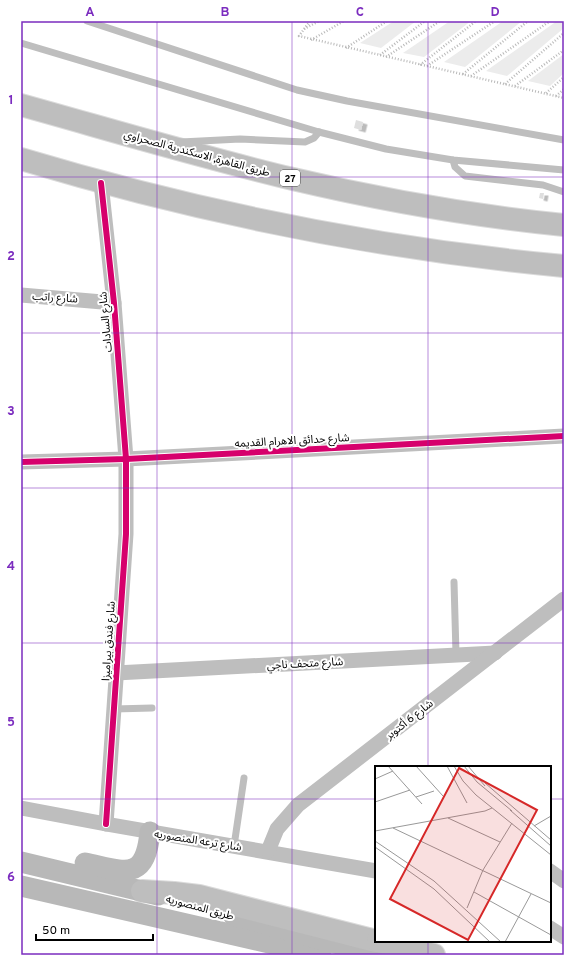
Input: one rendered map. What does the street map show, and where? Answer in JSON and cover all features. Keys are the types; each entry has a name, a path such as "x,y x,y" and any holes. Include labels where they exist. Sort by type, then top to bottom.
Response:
{"highway":[{"name":"طريق القاهرة, الاسكندرية الصحراوي","path":"21,105 292,179 354,193 479,214 564,225"},
{"path":"21,159 101,183 286,225 378,243 484,258 564,266"},
{"path":"142,891 174,892 198,896 375,940"},
{"path":"381,942 434,955"}],"main road":[{"path":"21,855 66,858 119,870 136,869 143,863 150,832"},
{"name":"طريق المنصوريه","path":"21,862 142,891 379,955"},
{"name":"طريق المنصوريه","path":"21,886 321,955"}],"street":[{"name":"شارع السادات","path":"101,183 114,303 126,459"},
{"name":"شارع راتب","path":"21,295 114,303"},
{"name":"شارع حدائق الاهرام القديمه","path":"21,462 126,459 564,436"},
{"name":"شارع فندق بيراميزا","path":"106,824 126,534 126,459"},
{"name":"شارع 6 أكتوبر","path":"268,851 277,829 290,812 564,599"},
{"name":"شارع متحف ناجي","path":"116,673 495,653"},
{"name":"شارع ترعه المنصوريه","path":"21,808 375,871"},
{"path":"551,872 564,881"}],"lane":[{"path":"87,21 273,83 322,96 564,140"},
{"path":"21,43 319,132 386,149 453,160 564,170"},
{"path":"169,146 195,140 240,139 305,142 314,138 319,132"},
{"path":"453,160 455,167 464,176 543,185 564,192"},
{"path":"454,582 456,654"},
{"path":"114,709 152,708"},
{"path":"234,846 244,778"}],"path":[{"path":"310,21 299,36 564,98"},
{"path":"304,29 320,21"},
{"path":"311,40 344,21"},
{"path":"346,48 387,21"},
{"path":"380,55 425,21"},
{"path":"386,57 440,21"},
{"path":"420,65 476,21"},
{"path":"427,66 495,21"},
{"path":"463,74 528,21"},
{"path":"471,76 550,21"},
{"path":"505,84 564,33"},
{"path":"514,86 564,50"},
{"path":"546,94 564,77"},
{"path":"556,96 564,89"}],"shaded area":[{"path":"394,21 416,21 381,48 360,43"},
{"path":"450,21 471,21 424,57 403,53"},
{"path":"503,21 522,21 465,67 444,62"},
{"path":"557,21 564,21 564,28 507,76 486,71"},
{"path":"564,54 564,73 550,86 528,81"}],"building":[{"path":"356,120 363,122 361,130 354,128"},
{"path":"540,193 544,193 543,199 539,198"}],"cycle path":[{"path":"101,183 114,303 126,459 126,534 106,824"},
{"path":"21,462 126,459 564,436"}]}
